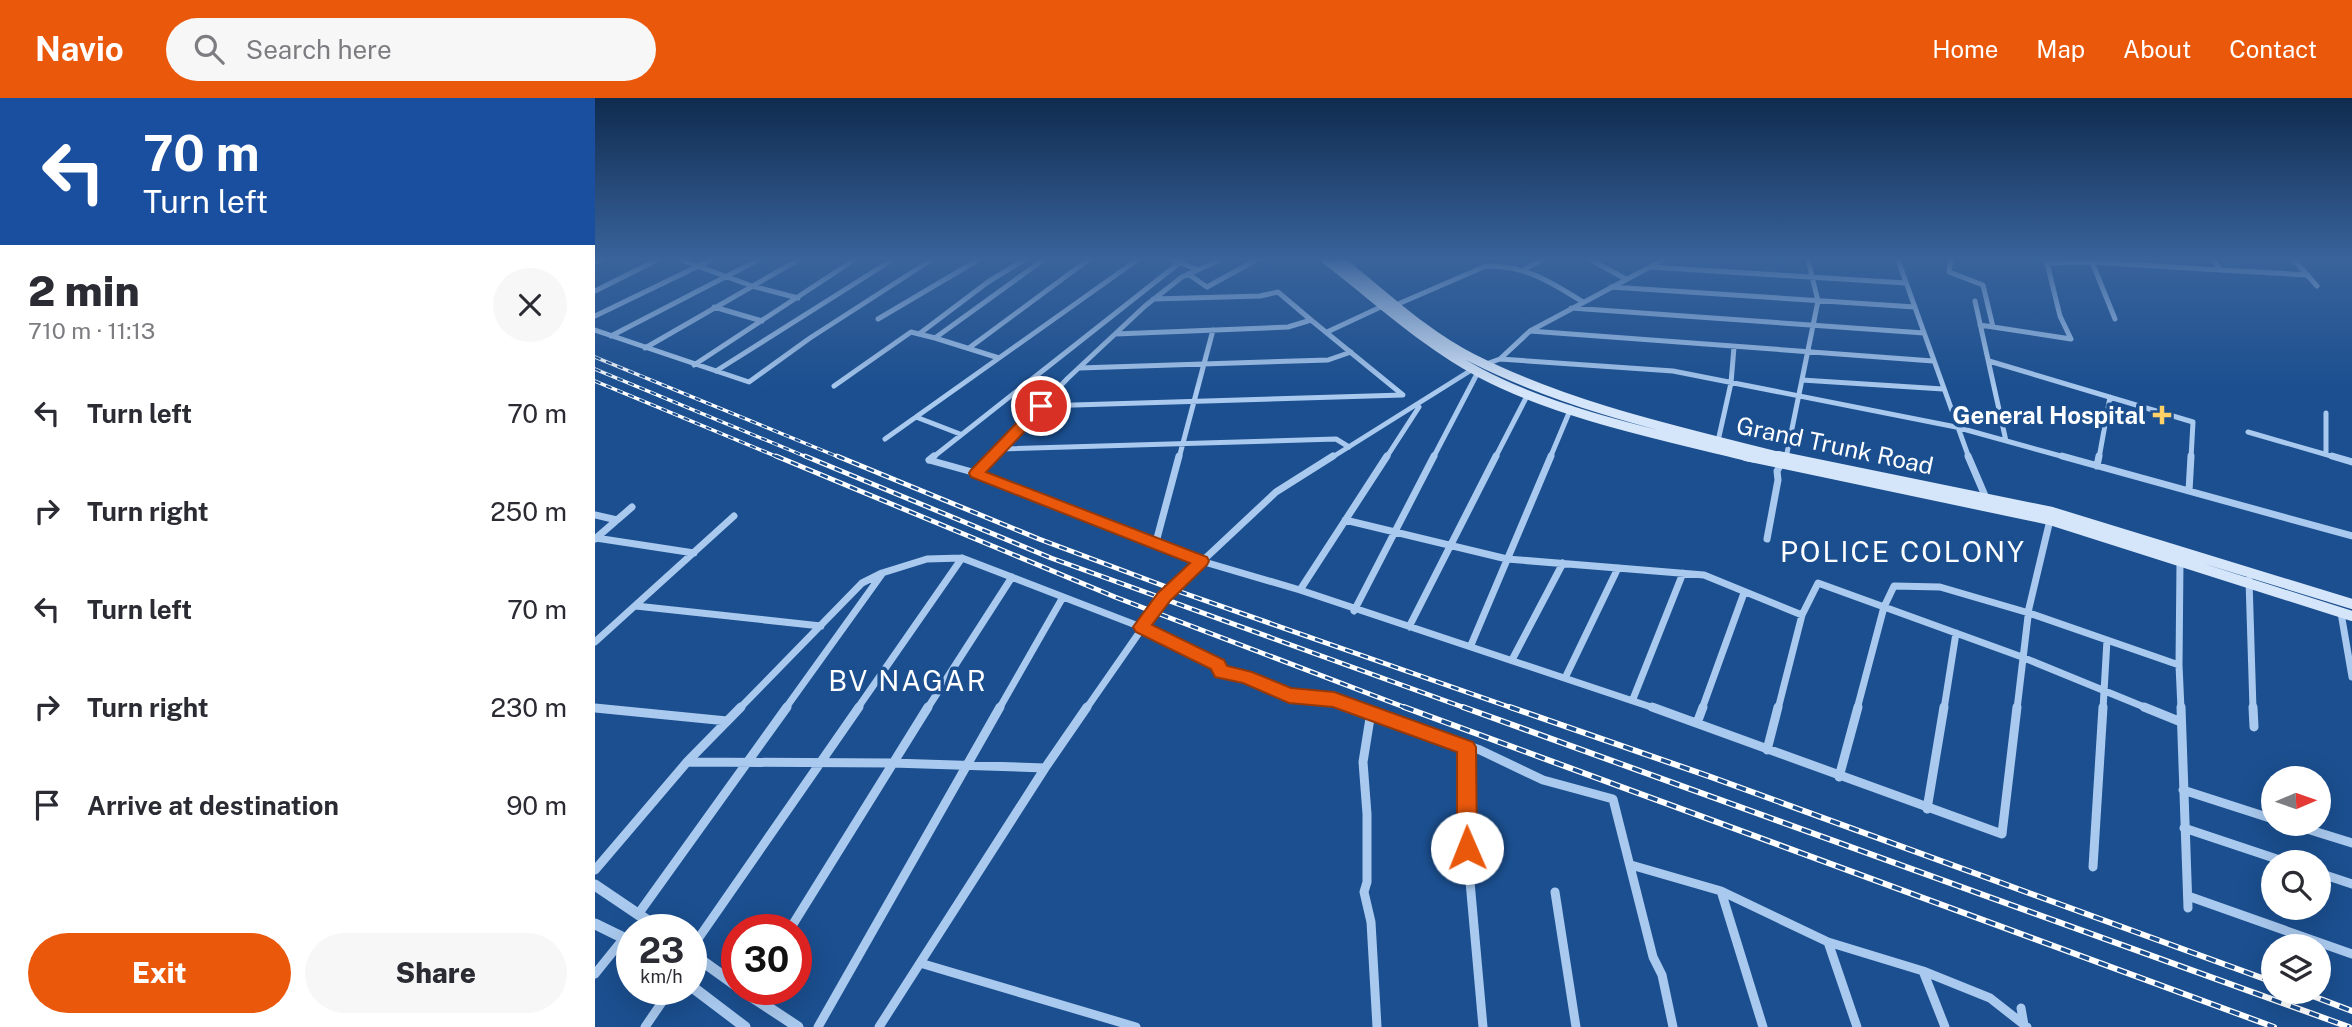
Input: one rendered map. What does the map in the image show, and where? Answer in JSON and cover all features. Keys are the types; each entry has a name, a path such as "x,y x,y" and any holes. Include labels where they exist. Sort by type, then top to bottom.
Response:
{"main road":[{"path":"1388,303 1479,368"},
{"name":"Grand Trunk Road","path":"1468,361 1502,378 1572,405 1718,441 1784,461 2052,512 2249,578 2352,604"},
{"path":"1502,378 1527,396 1572,405 1672,438 2050,520 2180,562 2249,578 2346,615"}],"street":[{"path":"595,316 621,303"},
{"path":"611,336 674,303"},
{"path":"645,348 721,303"},
{"path":"694,365 790,303"},
{"path":"716,371 823,303"},
{"path":"595,330 749,382 864,303"},
{"path":"878,319 905,303"},
{"path":"919,334 960,303"},
{"path":"935,338 983,303"},
{"path":"968,348 1029,303"},
{"path":"885,439 1077,303"},
{"path":"1125,303 929,460 976,473 1202,561 1300,590 1354,611 1513,658 1633,699 1839,777 2002,834 2022,657 2029,612 2050,520"},
{"path":"976,473 1079,368 1148,303"},
{"path":"1041,406 1403,395 1291,303"},
{"path":"1327,332 1382,303"},
{"path":"1399,309 1410,303"},
{"path":"879,1027 1045,768 1164,597 1276,492 1479,368 1500,359 1530,331 1581,303"},
{"path":"1767,539 1777,471 1784,461 1818,303"},
{"path":"1844,303 1915,307"},
{"path":"1914,303 1956,427 1986,498"},
{"path":"1975,303 2006,440"},
{"path":"1987,303 1993,327"},
{"path":"1980,325 2071,339 2057,303"},
{"path":"2109,303 2115,319"},
{"path":"714,307 762,321"},
{"path":"1571,309 1924,333"},
{"path":"1115,334 1288,327 1311,320"},
{"path":"1156,542 1213,330"},
{"path":"1530,331 1933,361"},
{"path":"834,386 911,332 999,359"},
{"path":"1718,441 1731,383 1734,347"},
{"path":"1079,368 1328,360 1351,352"},
{"path":"1500,359 1673,371 1956,427 2352,536"},
{"path":"1989,361 2193,422 2189,491"},
{"path":"1354,611 1479,368"},
{"path":"1802,380 1943,389"},
{"path":"1409,627 1527,396"},
{"path":"2097,466 2110,397"},
{"path":"1300,590 1421,404"},
{"path":"1471,645 1572,405"},
{"path":"2326,413 2326,454"},
{"path":"916,417 960,435"},
{"path":"2248,432 2352,462"},
{"path":"1000,449 1336,439 1349,447"},
{"path":"596,538 632,508"},
{"path":"595,515 617,520"},
{"path":"595,642 734,516"},
{"path":"1345,520 1507,559 1704,575 1802,615"},
{"path":"596,538 694,553"},
{"path":"707,928 962,558"},
{"path":"595,870 687,762 862,583 882,573 927,559 962,558 1142,627 1217,664 1221,672 1246,677 1289,695 1334,699 1480,750 1543,780 1613,799 1653,957 1662,975 1673,1027"},
{"path":"2180,562 2179,665 2188,908"},
{"path":"1513,658 1563,563"},
{"path":"1566,676 1618,568"},
{"path":"595,885 639,913 745,763 868,597 882,573"},
{"path":"1633,699 1683,573"},
{"path":"798,914 1012,577"},
{"path":"2249,578 2254,727"},
{"path":"1767,750 1802,615 1818,583 2022,657 2181,722"},
{"path":"1839,777 1884,607 1893,586 1940,587 2029,612 2179,665"},
{"path":"1696,723 1744,593"},
{"path":"818,1027 1063,597"},
{"path":"636,606 821,626"},
{"path":"2346,615 2352,677"},
{"path":"1927,809 1956,633"},
{"path":"2093,867 2107,640"},
{"path":"595,708 727,721"},
{"path":"1371,712 1363,762 1367,814 1367,882 1364,892 1371,922 1377,1027"},
{"path":"1467,747 1467,848 1483,1027"},
{"path":"687,762 892,763 1045,768"},
{"path":"2183,790 2261,814"},
{"path":"2184,828 2261,854"},
{"path":"2328,836 2352,844"},
{"path":"1631,866 1721,891 1828,942 1923,971 1990,998 2026,1027"},
{"path":"2331,877 2352,884"},
{"path":"1721,891 1763,1027"},
{"path":"1556,892 1576,1027"},
{"path":"2187,896 2352,954"},
{"path":"595,924 616,934"},
{"path":"1828,942 1857,1027"},
{"path":"595,974 616,952"},
{"path":"921,963 1136,1027"},
{"path":"1923,971 1945,1027"},
{"path":"707,999 740,1026"},
{"path":"645,1027 660,1005"},
{"path":"766,1005 798,1027"},
{"path":"2021,1008 2026,1027"}],"railway":[{"path":"595,357 841,458"},
{"path":"595,369 809,458"},
{"path":"595,381 780,458"},
{"path":"776,456 1115,597 1409,709"},
{"path":"805,456 1051,558 1468,709"},
{"path":"837,456 1039,539 1172,589 1515,709"},
{"path":"1404,707 2274,1027"},
{"path":"1463,707 2349,1027"},
{"path":"1510,707 1711,777 2261,978"},
{"path":"2331,1003 2352,1011"}],"place":[{"name":"General Hospital","path":"2162,415"}],"district":[{"name":"POLICE COLONY","path":"1903,551"},
{"name":"BV NAGAR","path":"908,680"}],"route":[{"path":"1041,406 976,473 1202,561 1164,597 1142,627 1217,664 1221,672 1246,677 1289,695 1334,699 1467,747 1467,848"}]}
